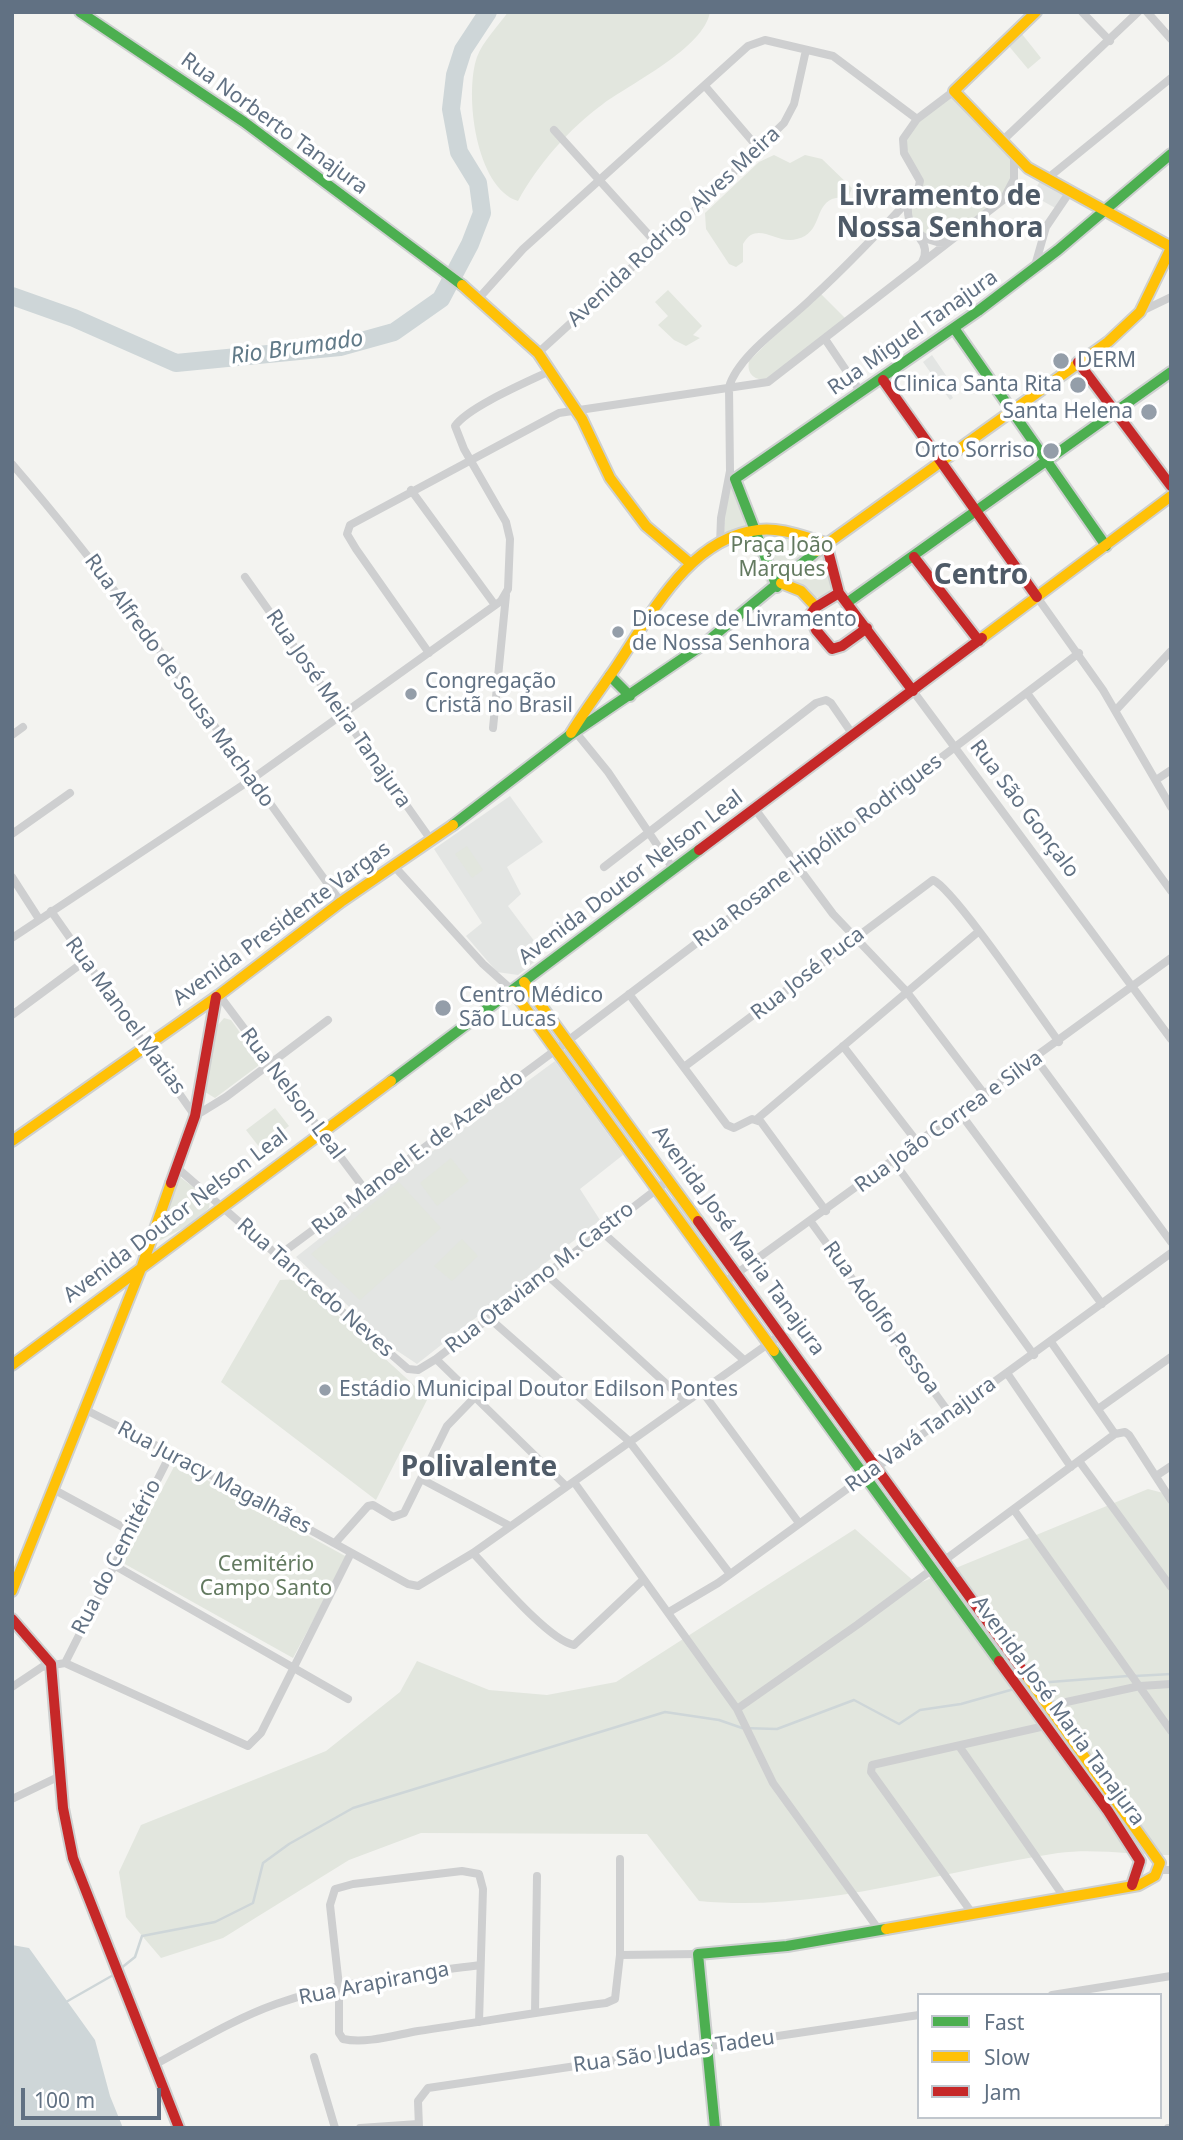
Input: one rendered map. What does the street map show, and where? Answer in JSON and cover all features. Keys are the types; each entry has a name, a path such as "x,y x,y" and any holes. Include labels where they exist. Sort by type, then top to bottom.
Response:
{"street":[{"name":"Rua Norberto Tanajura","path":"80,12 244,122 479,298 538,353 575,408 610,478 646,526 665,545 691,564"},
{"path":"720,545 721,518 732,475 729,387 733,376 746,359 910,199 920,181 902,146 917,119 954,91 1036,12"},
{"path":"1082,12 1110,41"},
{"path":"1002,141 1138,12"},
{"path":"1147,12 1171,39"},
{"path":"479,298 523,249 748,46 759,41 806,50 842,61 917,119"},
{"name":"Avenida Rodrigo Alves Meira","path":"538,353 759,149 788,117 806,50"},
{"path":"1048,178 1171,78"},
{"path":"705,86 759,149"},
{"path":"954,91 1028,168 1171,247 1140,312"},
{"path":"554,130 657,244"},
{"name":"Rua Miguel Tanajura","path":"732,475 883,380 1034,269 1171,154"},
{"path":"1014,155 1014,179"},
{"path":"429,653 347,534 347,529 359,518 536,424 575,408 687,396 768,382 1004,199 1020,169 1028,168"},
{"path":"1034,269 1046,227 1071,190"},
{"path":"910,199 908,213 917,233 937,243 954,239"},
{"path":"882,228 895,222 914,231 924,248 925,257 921,264"},
{"path":"573,732 630,696 779,585 826,543 1108,342 1140,312 1171,297"},
{"path":"954,328 1106,546"},
{"path":"825,339 862,394"},
{"path":"1078,362 1171,486"},
{"path":"494,728 510,539 506,522 455,430 457,423 500,395 550,370"},
{"path":"848,603 1171,372"},
{"path":"883,380 1079,653 1116,710 1171,807"},
{"name":"Rua Alfredo de Sousa Machado","path":"12,464 134,617 341,902"},
{"path":"732,475 752,531 779,585 802,591 816,607"},
{"path":"411,490 495,605"},
{"name":"Avenida Doutor Nelson Leal","path":"12,1365 320,1131 513,991 1171,496"},
{"path":"573,732 662,598 691,564 720,545 752,531 774,530 826,543"},
{"path":"826,543 839,593 816,607 810,615 811,620 830,648 839,648 867,628"},
{"path":"914,557 979,641"},
{"name":"Rua José Meira Tanajura","path":"245,578 431,840"},
{"name":"Rua São Gonçalo","path":"839,593 1171,1039"},
{"path":"12,938 39,919 53,914 252,779 506,595"},
{"path":"1116,710 1171,651"},
{"name":"Rua Rosane Hipólito Rodrigues","path":"557,1049 1079,653"},
{"path":"610,676 630,696"},
{"path":"1027,693 1171,891"},
{"path":"604,867 816,703 826,700 831,703 853,735"},
{"path":"12,736 23,727"},
{"path":"573,732 649,832 674,870"},
{"name":"Avenida Presidente Vargas","path":"12,1141 218,996 341,902 499,792 573,732"},
{"path":"1156,780 1171,771"},
{"path":"12,834 70,793"},
{"path":"755,809 817,893 855,938 906,991 985,1096"},
{"path":"394,866 483,964 513,991"},
{"path":"12,877 39,919"},
{"name":"Rua José Puca","path":"684,1067 933,880 946,890 978,932"},
{"name":"Rua Manoel Matias","path":"53,914 195,1116"},
{"path":"629,994 730,1128 757,1119 978,932 1059,1042"},
{"name":"Rua João Correa e Silva","path":"725,1282 1036,1059 1171,958"},
{"path":"12,1015 85,961"},
{"name":"Avenida José Maria Tanajura","path":"524,982 878,1466 1119,1803 1157,1858 1158,1870"},
{"name":"Avenida José Maria Tanajura","path":"513,991 1108,1811 1140,1861 1132,1885"},
{"path":"12,1591 142,1266 175,1166 195,1116 218,996"},
{"name":"Rua Nelson Leal","path":"218,996 366,1191"},
{"path":"195,1116 226,1097 327,1020"},
{"path":"843,1046 918,1143"},
{"name":"Rua Manoel E. de Azevedo","path":"278,1256 557,1049"},
{"path":"1036,1059 1171,1242"},
{"path":"960,1113 1102,1304"},
{"path":"757,1119 766,1127 826,1211"},
{"path":"894,1162 1034,1355"},
{"name":"Rua Tancredo Neves","path":"175,1166 408,1369"},
{"name":"Rua Otaviano M. Castro","path":"408,1369 418,1370 436,1359 670,1179"},
{"name":"Rua Adolfo Pessoa","path":"811,1222 950,1413"},
{"path":"601,1231 744,1360"},
{"name":"Rua Vavá Tanajura","path":"669,1612 730,1574 1171,1253"},
{"path":"546,1274 685,1401"},
{"path":"489,1318 629,1441 730,1574"},
{"path":"643,1580 574,1645 564,1643 546,1628 472,1553 782,1334"},
{"path":"1051,1342 1115,1434"},
{"path":"1098,1409 1171,1357"},
{"path":"436,1359 570,1484 669,1612 737,1709 773,1783 879,1930"},
{"path":"1007,1373 1071,1467"},
{"path":"701,1390 799,1523"},
{"path":"335,1543 368,1506 373,1505 393,1517 401,1516 423,1480 447,1426 475,1397"},
{"name":"Rua Juracy Magalhães","path":"84,1409 171,1453 408,1584 418,1586 472,1553"},
{"path":"829,1424 841,1416"},
{"path":"737,1709 1115,1434 1125,1432 1129,1435 1171,1500"},
{"name":"Rua do Cemitério","path":"65,1663 112,1564 171,1453"},
{"path":"1079,1461 1171,1587"},
{"path":"1156,1476 1171,1466"},
{"path":"423,1480 510,1527"},
{"path":"53,1489 130,1531"},
{"path":"1014,1510 1076,1602 1171,1731"},
{"path":"12,1687 31,1673 51,1664 65,1663 237,1744 248,1746 256,1740 351,1553"},
{"path":"112,1564 295,1666 348,1699"},
{"path":"947,1588 958,1580"},
{"path":"12,1619 51,1664 67,1837 156,2064 178,2128"},
{"path":"1048,1706 1140,1686 1171,1684"},
{"path":"972,1913 872,1772 872,1765 1045,1726"},
{"path":"958,1746 1064,1897"},
{"path":"12,1799 60,1776"},
{"path":"1108,1811 1119,1803"},
{"path":"479,2022 483,1889 481,1877 476,1872 340,1886 331,1895 339,1986 339,2033 347,2040 479,2022 606,2003 617,1995 620,1955 620,1859"},
{"path":"620,1955 698,1954 787,1946 1145,1884 1158,1870 1171,1870"},
{"path":"535,2013 537,1876"},
{"path":"698,1954 715,2128"},
{"name":"Rua Arapiranga","path":"156,2064 260,2011 339,1986 480,1965"},
{"path":"1065,1993 1171,1976"},
{"name":"Rua São Judas Tadeu","path":"419,2126 418,2101 428,2088 917,2015"},
{"path":"313,2057 335,2128"},
{"path":"360,2128 419,2126"}],"shaded area":[{"path":"1040,181 1065,194 1057,209 1032,195"},
{"path":"932,355 956,390 951,394 953,398 950,400 923,362"},
{"path":"510,796 543,842 507,867 521,894 508,906 544,954 518,975 497,972 466,936 482,923 434,849"},
{"path":"555,1061 623,1155 580,1189 600,1220 417,1364 393,1348 296,1257 403,1173"},
{"path":"12,1945 29,1948 95,2040 110,2096 123,2128 12,2128"}],"green space":[{"path":"508,12 710,12 695,39 681,52 603,104 566,136 535,174 518,201 504,193 492,178 483,159 473,115 473,73 477,57"},
{"path":"1022,34 1041,58 1028,69 1008,45"},
{"path":"954,91 1014,155 1015,169 1006,195 954,239 926,240 908,213 920,185 903,139 910,127"},
{"path":"774,155 790,163 805,155 822,159 852,188 849,196 834,198 826,203 814,226 805,236 789,240 761,233 748,237 743,244 743,262 736,267 729,264 706,229 705,213 759,162"},
{"path":"668,290 702,326 693,335 700,338 686,346 674,340 658,325 668,316 655,302"},
{"path":"819,292 848,321 771,380 754,377 749,371 749,361"},
{"path":"737,482 746,531 724,537 727,484"},
{"name":"Praça João Marques","path":"756,528 829,540 836,592 815,598 805,588 794,584 769,588 747,539"},
{"path":"467,846 483,870 472,878 455,854"},
{"path":"224,1018 231,1020 262,1063 215,1098 205,1092 218,1025"},
{"path":"567,1049 634,1140 627,1145 563,1052"},
{"path":"275,1108 289,1126 260,1148 246,1130"},
{"path":"451,1158 469,1181 437,1206 420,1183"},
{"path":"180,1177 210,1200 209,1208 193,1223 159,1241 156,1239"},
{"path":"399,1182 441,1228 360,1300 311,1254"},
{"path":"675,1197 728,1268 721,1271 670,1200"},
{"path":"462,1239 478,1256 452,1281 434,1266"},
{"name":"Estádio Municipal Doutor Edilson Pontes","path":"298,1279 428,1398 376,1500 221,1382 280,1280"},
{"name":"Cemitério Campo Santo","path":"176,1463 347,1557 293,1658 123,1563"},
{"path":"1148,1489 1171,1495 1171,1855 1100,1851 1058,1853 835,1896 745,1903 699,1901 647,1834 421,1833 349,1860 223,1938 161,1958 126,1917 119,1872 141,1825 326,1751 400,1692 417,1661 489,1690 547,1695 616,1682 855,1529 917,1584"}],"waterway":[{"name":"Rio Brumado","path":"12,296 74,318 176,363 340,347 394,332 441,299 470,244 482,213 478,183 459,152 451,109 455,75 463,50 488,12"},
{"path":"1135,1676 1171,1674"},
{"path":"1037,1683 1128,1676"},
{"path":"120,1969 135,1957 142,1936 215,1922 253,1903 263,1863 289,1844 353,1808 665,1712 719,1720 742,1728 777,1729 854,1700 899,1724 920,1710 961,1704 1014,1689"},
{"path":"66,2002 115,1974"}],"traffic: fast":[{"path":"80,12 244,122 462,285"},
{"path":"777,587 735,479 978,311 1058,250 1171,154"},
{"path":"954,328 1106,546"},
{"path":"848,602 1171,372"},
{"path":"453,825 570,735 704,644 817,551"},
{"path":"610,676 630,696"},
{"path":"391,1081 699,850"},
{"path":"774,1351 999,1661"},
{"path":"715,2128 698,1954 787,1946 886,1929"}],"traffic: slow":[{"path":"1036,12 954,91 1028,168 1171,247"},
{"path":"817,551 1108,342 1140,312 1171,248"},
{"path":"462,285 538,353 582,419 610,478 646,526 691,564"},
{"path":"982,638 1171,496"},
{"path":"571,733 658,603 692,563 712,547 734,536 767,529 826,543"},
{"path":"781,583 801,591 816,607"},
{"path":"12,1141 219,995 341,902 453,825"},
{"path":"524,982 698,1221"},
{"path":"513,991 774,1351"},
{"path":"12,1365 391,1081"},
{"path":"12,1591 142,1266 171,1183"},
{"path":"886,1929 1139,1885 1155,1876 1160,1863 1026,1675"}],"traffic: jam":[{"path":"1078,362 1171,486"},
{"path":"883,380 1037,597"},
{"path":"826,543 839,593"},
{"path":"914,557 979,641"},
{"path":"867,628 842,646 832,649 816,630 810,615 816,607 839,593 913,691"},
{"path":"699,850 982,638"},
{"path":"171,1183 195,1116 216,997"},
{"path":"698,1221 1026,1675"},
{"path":"12,1619 51,1664 63,1808 73,1858 179,2128"},
{"path":"999,1661 1108,1811 1140,1861 1132,1885"}],"place":[{"name":"DERM","path":"1061,361"},
{"name":"Clinica Santa Rita","path":"1078,385"},
{"name":"Santa Helena","path":"1149,412"},
{"name":"Orto Sorriso","path":"1051,451"},
{"name":"Diocese de Livramento de Nossa Senhora","path":"618,632"},
{"name":"Congregação Cristã no Brasil","path":"411,694"},
{"name":"Centro Médico São Lucas","path":"443,1008"},
{"name":"Estádio Municipal Doutor Edilson Pontes","path":"325,1390"}],"district":[{"name":"Livramento de Nossa Senhora","path":"940,213"},
{"name":"Centro","path":"981,576"},
{"name":"Polivalente","path":"479,1468"}]}
